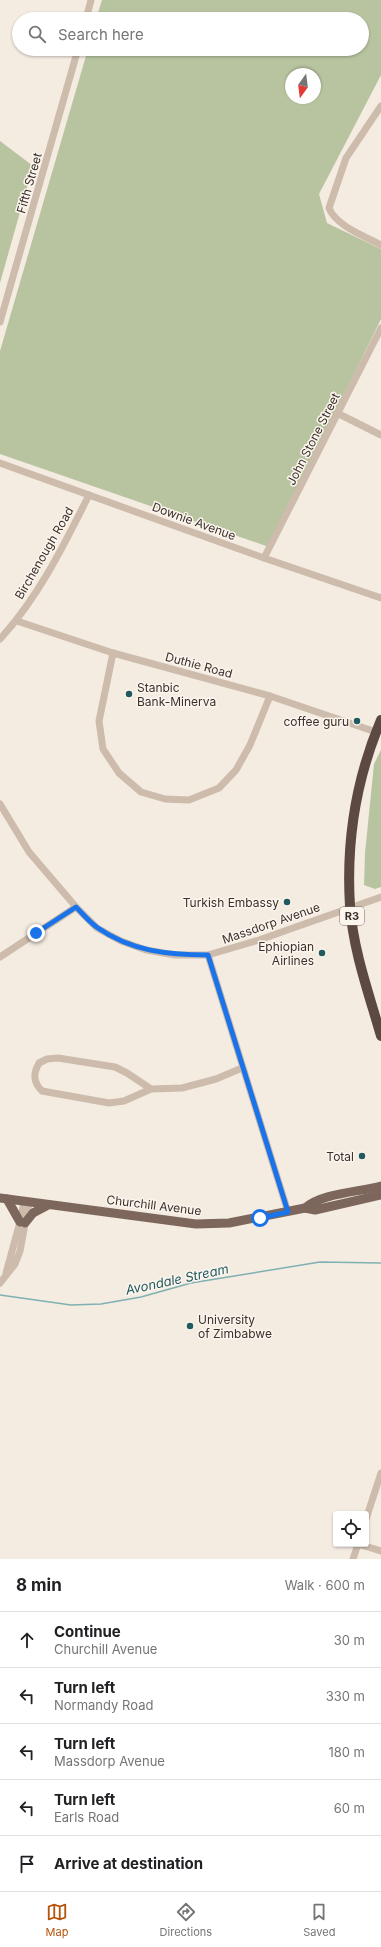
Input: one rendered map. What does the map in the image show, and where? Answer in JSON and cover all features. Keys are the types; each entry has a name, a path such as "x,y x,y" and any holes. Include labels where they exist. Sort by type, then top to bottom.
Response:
{"highway":[{"name":"R3","path":"381,720 364,765 355,805 349,861 350,907 359,954 381,1036"}],"main road":[{"name":"Churchill Avenue","path":"305,1208 320,1200 381,1186"},
{"name":"Churchill Avenue","path":"4,1198 196,1224 229,1223 305,1208 315,1210 381,1195"},
{"path":"4,1198 23,1223 33,1213 49,1205"}],"street":[{"path":"88,12 91,0"},
{"name":"Fifth Street","path":"0,322 76,56"},
{"path":"381,106 346,158 329,208 338,221 381,245"},
{"name":"John Stone Street","path":"264,558 381,328"},
{"path":"338,414 381,435"},
{"name":"Downie Avenue","path":"0,463 264,558 381,598"},
{"name":"Birchenough Road","path":"0,639 17,620 55,560 89,495"},
{"name":"Duthie Road","path":"17,620 113,653 270,696 376,732"},
{"path":"113,653 99,721 103,750 119,773 141,792 165,799 189,800 219,788 236,770 250,745 270,696"},
{"name":"Massdorp Avenue","path":"1,808 29,852 76,907 97,928 121,941 146,950 175,955 208,955 259,940 381,897"},
{"path":"0,957 76,907"},
{"path":"208,955 288,1212"},
{"path":"151,1089 127,1073 114,1067 58,1058 47,1059 39,1063 34,1078 35,1085 42,1092 109,1103 124,1101 151,1089 182,1088 216,1079 242,1068"},
{"path":"0,1283 6,1275 23,1223 26,1202"},
{"path":"369,1511 381,1473"},
{"path":"353,1559 357,1547"},
{"path":"368,1547 381,1551"}],"green space":[{"path":"102,0 381,0 381,75 319,194 327,223 381,249 381,319 269,547 0,454 0,351 86,56 369,56 369,12 98,12"},
{"path":"0,141 33,166 0,283"},
{"path":"381,750 381,887 375,889 364,885 365,853 374,764"}],"waterway":[{"name":"Avondale Stream","path":"0,1295 71,1305 101,1304 141,1297 191,1283 320,1262 381,1263"}],"place":[{"name":"Stanbic Bank-Minerva","path":"129,694"},
{"name":"coffee guru","path":"357,721"},
{"name":"Turkish Embassy","path":"287,902"},
{"name":"Ephiopian Airlines","path":"322,953"},
{"name":"Total","path":"362,1156"},
{"name":"University of Zimbabwe","path":"190,1326"}],"route":[{"path":"36,933 76,907 97,928 121,941 146,950 175,955 208,955 288,1212 260,1218"}]}
